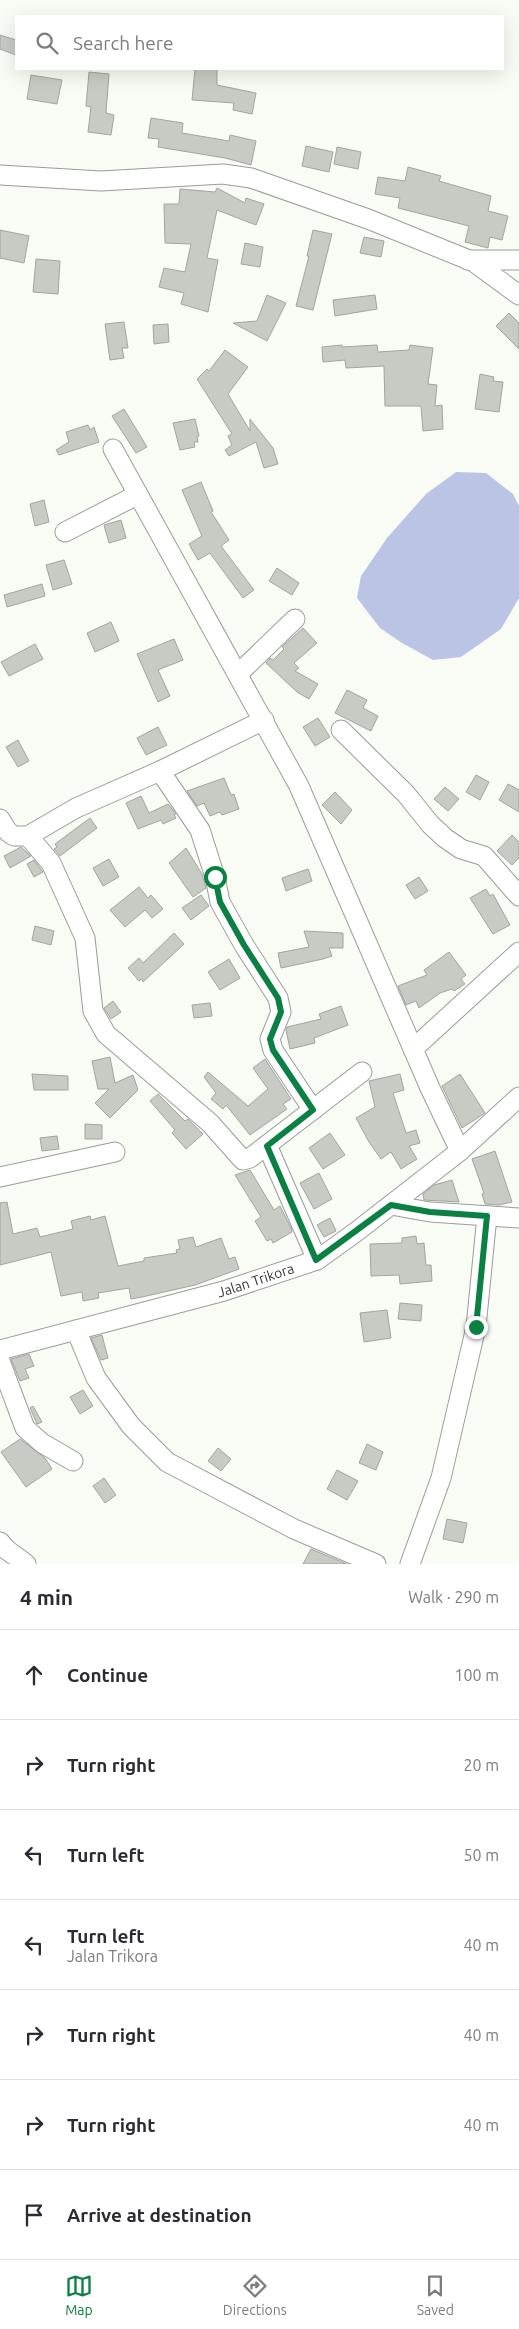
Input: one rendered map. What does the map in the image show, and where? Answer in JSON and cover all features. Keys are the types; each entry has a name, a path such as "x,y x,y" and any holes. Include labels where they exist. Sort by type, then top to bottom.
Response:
{"street":[{"path":"0,175 101,181 223,174 250,178 368,219 468,260 519,295"},
{"path":"468,260 519,260"},
{"path":"113,449 302,792 413,1049 460,1151"},
{"path":"66,532 137,494"},
{"path":"238,673 295,619"},
{"path":"0,820 8,832 14,836 28,836 76,808 160,771 264,720"},
{"path":"341,730 406,794 430,824 445,838 461,849 484,856 519,896"},
{"path":"160,771 200,830 215,877 220,902 244,945 278,998 281,1012 270,1039 273,1050 313,1110"},
{"path":"28,836 51,863 85,938 92,1011 106,1034 210,1123 241,1158 244,1160 250,1158 267,1146 362,1072"},
{"path":"413,1049 519,952"},
{"name":"Jalan Trikora","path":"0,1350 224,1291 316,1260 460,1151 519,1097"},
{"path":"267,1146 316,1260"},
{"path":"0,1178 115,1152"},
{"path":"391,1205 430,1212 519,1218"},
{"path":"410,1564 441,1478 476,1327 487,1216"},
{"path":"76,1330 96,1378 130,1426 167,1462 294,1529 376,1564"},
{"path":"0,1361 25,1428 42,1443 73,1461"},
{"path":"0,1542 6,1550 26,1564"}],"water":[{"path":"456,472 486,473 513,494 519,506 519,598 501,629 461,657 433,660 380,628 357,598 361,576 387,538 426,494"}],"building":[{"path":"0,35 15,40 15,55 0,49"},
{"path":"195,70 217,70 217,85 256,93 252,114 233,110 234,103 192,100"},
{"path":"89,72 109,74 106,113 114,115 111,135 88,132 91,107 86,106"},
{"path":"31,75 62,80 57,104 27,99"},
{"path":"151,118 183,123 182,133 229,141 230,135 256,141 251,165 225,158 158,147 159,139 148,138"},
{"path":"306,146 333,152 329,172 302,166"},
{"path":"337,147 361,152 358,169 334,164"},
{"path":"408,167 441,176 439,181 491,196 488,211 508,216 502,240 490,237 488,248 465,242 469,226 398,208 400,198 375,194 378,177 405,181"},
{"path":"217,188 245,203 246,198 264,204 256,225 217,210 207,258 218,260 208,312 181,304 184,293 159,287 164,268 185,272 191,244 165,243 164,204 179,204 180,189 215,192"},
{"path":"0,230 29,236 24,263 0,258"},
{"path":"313,230 332,234 313,310 296,306 309,256 307,256"},
{"path":"364,237 384,241 381,257 360,253"},
{"path":"245,243 263,247 260,267 241,264"},
{"path":"36,259 60,261 58,294 33,292"},
{"path":"267,295 286,303 267,341 233,323 257,321"},
{"path":"375,295 377,309 335,316 333,300"},
{"path":"509,313 519,323 519,349 496,326"},
{"path":"124,322 128,348 122,348 124,358 110,360 105,324"},
{"path":"168,324 169,342 154,344 153,325"},
{"path":"342,345 342,347 377,345 378,352 409,350 410,345 433,348 428,384 437,385 435,406 442,405 443,429 423,431 421,406 385,406 384,366 346,368 345,360 323,362 322,347"},
{"path":"225,350 248,367 228,394 250,431 250,419 273,448 278,464 264,468 256,442 229,456 225,450 232,445 228,436 232,434 197,379 207,369 209,371"},
{"path":"480,374 494,377 493,381 503,382 499,412 475,409"},
{"path":"124,409 147,447 136,453 112,416"},
{"path":"195,419 199,436 197,437 198,442 194,442 195,447 180,450 173,423"},
{"path":"88,425 90,430 94,427 99,442 59,455 56,450 69,442 66,432"},
{"path":"201,482 213,511 211,512 229,540 221,546 254,590 243,598 210,553 198,560 189,544 202,536 182,490"},
{"path":"44,500 49,522 35,526 30,504"},
{"path":"121,520 126,538 109,543 104,525"},
{"path":"64,560 72,584 53,590 46,565"},
{"path":"277,568 299,583 292,595 269,581"},
{"path":"42,584 45,596 7,607 4,595"},
{"path":"111,622 119,641 95,652 87,633"},
{"path":"303,628 317,643 294,663 299,668 295,671 318,684 309,699 297,692 266,663 270,658 273,660 284,649 282,647"},
{"path":"174,639 183,660 158,670 170,696 158,702 137,654"},
{"path":"35,644 43,659 9,676 1,662"},
{"path":"347,690 367,700 363,708 378,716 371,731 335,713"},
{"path":"318,718 330,737 315,746 303,727"},
{"path":"158,727 167,745 146,755 137,738"},
{"path":"18,740 29,761 18,767 6,747"},
{"path":"476,775 489,782 480,800 466,792"},
{"path":"224,778 231,795 234,794 239,809 222,815 220,812 210,816 204,803 197,806 187,791"},
{"path":"508,784 519,790 519,812 499,800"},
{"path":"445,787 459,799 448,811 434,799"},
{"path":"335,792 352,810 341,824 322,805"},
{"path":"141,796 149,813 168,804 176,814 174,815 176,818 163,824 161,820 138,829 126,803"},
{"path":"90,818 97,828 60,856 54,849 57,847 55,844"},
{"path":"512,835 519,842 519,858 512,865 497,851"},
{"path":"21,847 31,856 10,868 4,856"},
{"path":"186,848 202,874 206,888 193,897 169,863"},
{"path":"109,859 119,877 103,886 93,868"},
{"path":"34,860 43,872 34,877 27,864"},
{"path":"308,869 312,881 286,891 282,878"},
{"path":"419,877 428,891 415,899 406,885"},
{"path":"139,887 148,898 151,895 163,909 152,918 145,910 125,927 110,910"},
{"path":"486,889 490,896 493,894 510,925 493,934 470,898"},
{"path":"201,895 209,906 191,920 182,908"},
{"path":"35,926 54,931 51,945 32,940"},
{"path":"304,931 343,933 343,948 329,948 332,956 323,959 281,968 278,953 309,947"},
{"path":"174,933 184,944 143,982 142,979 139,981 128,968 139,958 143,963"},
{"path":"449,952 466,975 461,979 465,984 454,991 452,989 440,993 419,1008 416,1001 406,1005 398,986 427,975 424,970"},
{"path":"229,959 240,978 220,990 208,972"},
{"path":"113,1001 121,1012 111,1019 104,1008"},
{"path":"210,1003 212,1016 194,1018 192,1005"},
{"path":"341,1006 348,1025 314,1038 315,1043 290,1049 287,1027 321,1019 319,1014"},
{"path":"110,1057 115,1083 133,1075 138,1090 110,1118 95,1103 109,1089 98,1089 92,1061"},
{"path":"265,1059 291,1099 283,1104 287,1109 250,1135 226,1105 223,1109 211,1099 216,1093 204,1077 208,1072 248,1106 268,1089 253,1068"},
{"path":"32,1074 68,1076 68,1090 34,1090"},
{"path":"400,1074 404,1090 393,1093 406,1133 416,1130 420,1143 409,1146 417,1159 401,1169 391,1152 381,1159 356,1118 375,1107 369,1081"},
{"path":"460,1074 485,1113 462,1128 442,1086"},
{"path":"158,1094 185,1121 188,1119 203,1134 186,1149 172,1133 175,1130 150,1101"},
{"path":"85,1124 102,1125 102,1139 85,1139"},
{"path":"330,1133 345,1155 323,1169 309,1148"},
{"path":"57,1136 59,1149 42,1151 40,1138"},
{"path":"495,1151 512,1202 499,1205 485,1204 482,1194 484,1193 472,1159"},
{"path":"250,1170 274,1210 280,1206 291,1228 292,1232 273,1243 271,1239 267,1241 255,1221 261,1217 235,1175"},
{"path":"319,1173 332,1199 314,1209 300,1183"},
{"path":"452,1180 459,1202 424,1200 423,1194 434,1185"},
{"path":"7,1202 13,1234 37,1228 40,1237 73,1229 71,1221 90,1216 91,1220 105,1216 118,1266 144,1261 144,1258 177,1253 176,1250 180,1249 178,1240 193,1237 196,1247 221,1238 229,1259 235,1257 239,1269 195,1285 131,1299 129,1288 98,1293 99,1298 83,1301 82,1292 61,1296 51,1252 0,1265 0,1203"},
{"path":"330,1218 336,1231 324,1237 317,1225"},
{"path":"416,1236 417,1244 424,1243 426,1265 431,1265 432,1281 400,1284 399,1275 371,1276 370,1244 402,1243 402,1238"},
{"path":"400,1303 422,1305 421,1321 398,1319"},
{"path":"387,1310 391,1338 364,1342 360,1313"},
{"path":"102,1335 108,1358 101,1360 91,1338"},
{"path":"29,1354 34,1366 25,1369 29,1378 20,1381 11,1359"},
{"path":"83,1390 93,1406 80,1414 70,1397"},
{"path":"33,1406 42,1422 37,1424 30,1408"},
{"path":"20,1439 45,1458 52,1469 26,1487 1,1452"},
{"path":"367,1444 383,1452 376,1470 359,1463"},
{"path":"218,1448 231,1459 221,1471 208,1461"},
{"path":"337,1470 358,1481 347,1500 327,1489"},
{"path":"104,1478 116,1495 105,1503 93,1486"},
{"path":"447,1519 467,1523 463,1543 443,1539"},
{"path":"311,1549 347,1564 303,1564"}],"route":[{"path":"215,877 220,902 244,945 278,998 281,1012 270,1039 273,1050 313,1110 267,1146 316,1260 391,1205 430,1212 487,1216 476,1327"}]}
